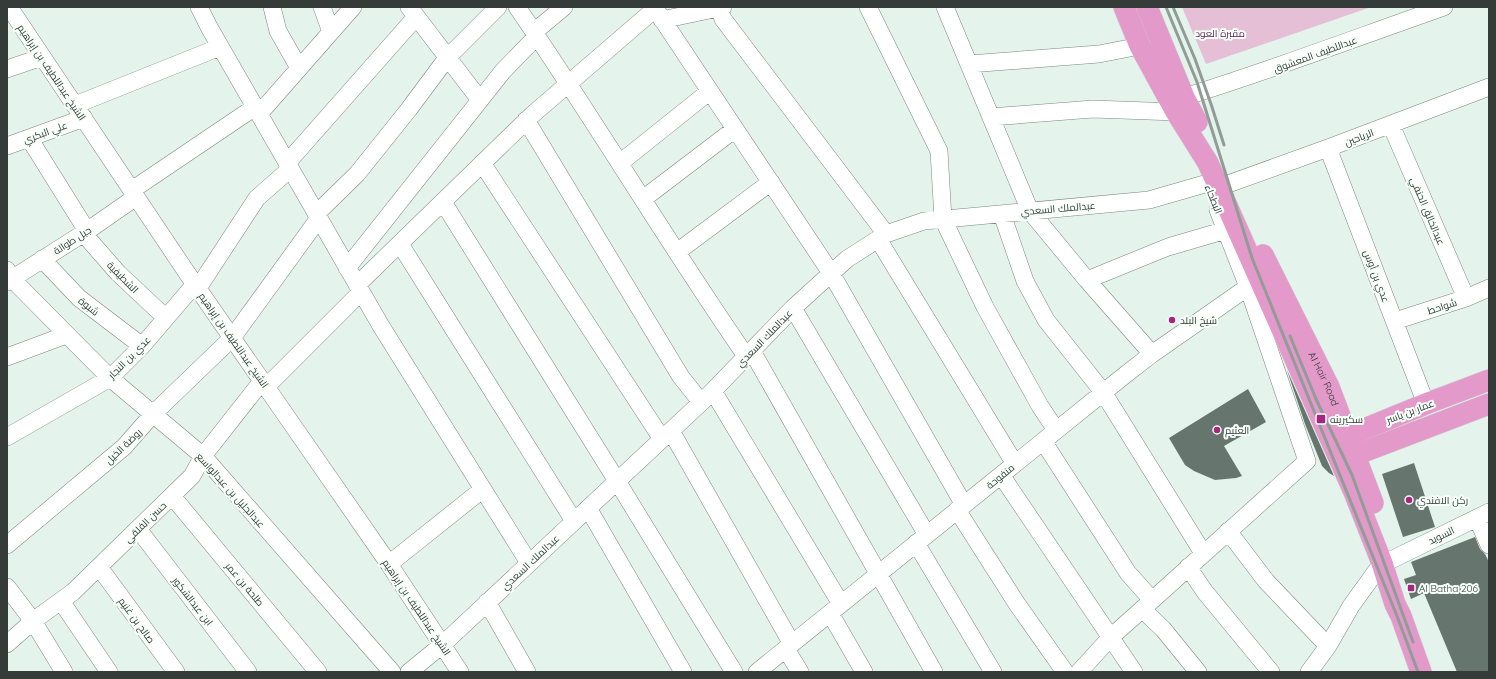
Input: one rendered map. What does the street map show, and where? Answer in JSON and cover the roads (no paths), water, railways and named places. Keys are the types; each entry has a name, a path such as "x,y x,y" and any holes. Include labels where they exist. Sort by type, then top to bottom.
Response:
{"main road":[{"name":"البطحاء","path":"1124,7 1140,46 1180,105"},
{"name":"البطحاء","path":"1147,7 1180,105 1219,186"},
{"name":"Al Hair Road","path":"1219,186 1329,387 1354,492 1387,561 1435,672"},
{"name":"عمار بن ياسر","path":"1343,449 1368,428 1489,380"},
{"name":"عمار بن ياسر","path":"1343,449 1378,445 1489,404"},
{"path":"1368,428 1371,441 1378,445"},
{"name":"Al Hair Road","path":"1387,561 1395,604 1401,616 1421,672"}],"street":[{"name":"الشيخ عبداللطيف بن إبراهيم","path":"9,7 196,286 389,564 460,672"},
{"path":"199,7 220,47 359,289 529,563"},
{"path":"207,7 209,27"},
{"path":"272,7 278,31 299,68"},
{"path":"322,7 331,32"},
{"name":"جبل طوالة","path":"8,277 42,259 85,232 134,194 257,110 299,68 353,7"},
{"name":"روضة الخيل","path":"7,545 124,448 153,414 232,338 317,216 357,174 409,109 447,58 498,7"},
{"path":"517,7 569,84 677,252 749,353 879,574 934,672"},
{"path":"347,268 503,71 536,34 564,7"},
{"path":"1015,464 882,236 723,20 721,7 657,12 832,273 961,508 1017,604 1065,672"},
{"path":"868,7 939,151 943,219 985,307 1040,406 1056,430"},
{"path":"945,7 1030,211 1086,280 1152,354"},
{"name":"عبداللطيف المعشوق","path":"991,117 1093,109 1180,105 1233,82 1288,64 1437,8"},
{"path":"413,12 480,100"},
{"name":"عدي بن النجار","path":"9,431 110,378 142,346 196,286 257,198 289,166 413,12"},
{"name":"حسن الفلقي","path":"7,644 33,621 73,592 192,476 203,456 264,384 359,289 400,244 526,120 657,12"},
{"path":"969,64 1099,54 1140,46"},
{"name":"علي البكري","path":"7,146 29,138 79,112 220,47"},
{"path":"7,69 42,57"},
{"name":"الرياحين","path":"1219,186 1391,125 1489,87"},
{"path":"620,163 710,91"},
{"path":"526,120 681,377 707,397 836,609 864,672"},
{"name":"عبدالخالق الحنفي","path":"1391,125 1466,298"},
{"path":"643,199 735,129"},
{"name":"الشطيفية","path":"29,138 85,232 118,273 166,318"},
{"name":"عدي بن أوس","path":"1328,148 1426,404"},
{"path":"482,163 666,435 789,646 800,672"},
{"path":"677,252 771,182"},
{"name":"عبدالملك السعدي","path":"409,672 442,645 707,397 793,308 847,259 882,236 924,221 1149,200 1219,186"},
{"name":"البطحاء","path":"1219,186 1226,230 1248,287 1307,461 1228,531"},
{"path":"443,202 734,672"},
{"path":"1002,214 1025,281 1046,320 1103,392 1204,553"},
{"path":"1086,280 1168,247 1226,230"},
{"path":"400,244 574,521"},
{"name":"شبوة","path":"42,259 79,298 142,346"},
{"name":"عبدالجليل بن عبدالواسع","path":"8,277 110,378 203,456 392,672"},
{"name":"منفوحة","path":"757,672 1103,392 1152,354 1248,287"},
{"name":"شواحط","path":"1395,321 1466,298 1489,288"},
{"path":"793,308 922,539 993,672"},
{"path":"7,356 66,335"},
{"path":"1043,441 1163,629 1198,672"},
{"path":"1001,475 1134,672"},
{"path":"389,564 483,489"},
{"name":"طلحة بن عمر","path":"172,496 318,672"},
{"path":"588,508 682,672"},
{"path":"1483,515 1489,545"},
{"name":"السويد","path":"1387,561 1483,515"},
{"name":"ابن عبدالشكور","path":"138,529 248,672"},
{"path":"1079,672 1110,638 1228,531 1266,581 1328,646"},
{"path":"1309,672 1328,646 1351,606 1387,561"},
{"name":"صالح بن غنيم","path":"99,567 176,672"},
{"path":"1188,567 1205,592 1271,672"},
{"path":"7,586 33,621 64,672"},
{"path":"62,601 109,672"},
{"path":"487,602 527,672"}],"railway":[{"path":"1166,7 1197,82 1252,258 1397,616 1418,672"},
{"path":"1173,7 1195,59 1224,145"},
{"path":"1290,336 1316,399 1352,475 1413,642"}],"place":[{"name":"شيخ البلد","path":"1172,320"},
{"name":"سكيرينه","path":"1321,419"},
{"name":"العثيم","path":"1217,430"},
{"name":"ركن الافندي","path":"1409,500"},
{"name":"Al Batha 206","path":"1411,588"}],"park label":[{"name":"مقبرة العود","path":"1220,33"}]}
